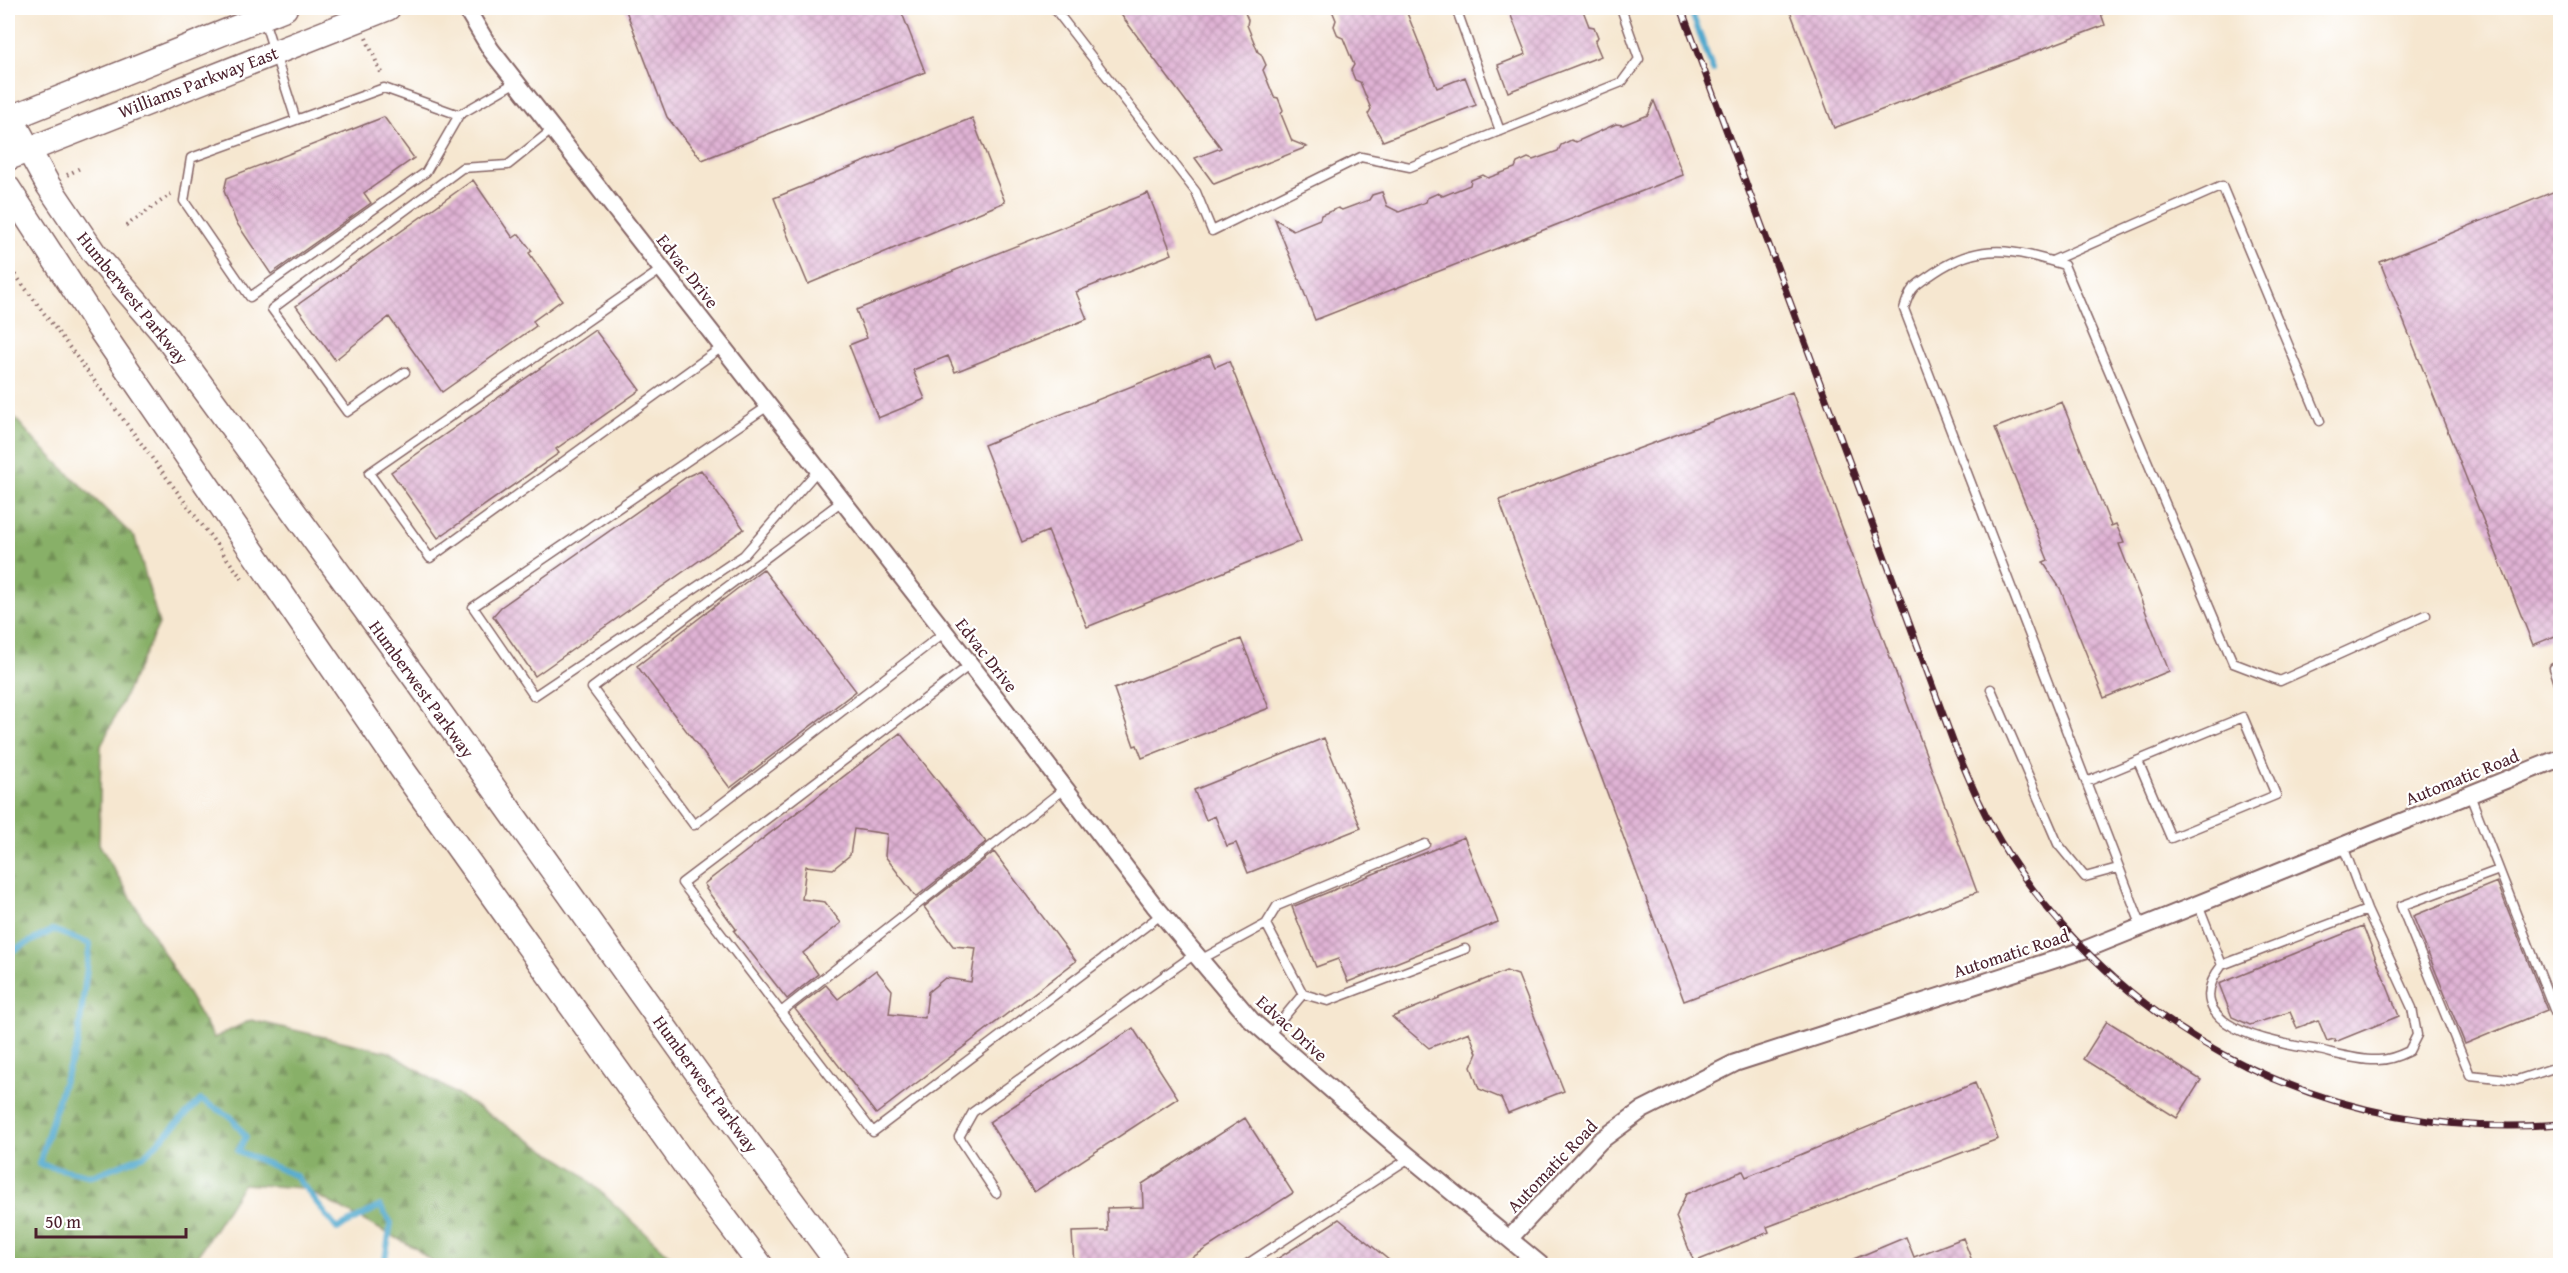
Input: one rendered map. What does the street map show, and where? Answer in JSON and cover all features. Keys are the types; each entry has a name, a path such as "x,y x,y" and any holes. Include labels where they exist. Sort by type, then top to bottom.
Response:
{"main road":[{"name":"Williams Parkway East","path":"17,154 388,8"},
{"name":"Williams Parkway East","path":"9,116 274,12"},
{"name":"Humberwest Parkway","path":"9,116 17,154 48,185 94,253 164,333 414,676 715,1097 840,1266"},
{"name":"Humberwest Parkway","path":"8,188 99,328 396,760 685,1165 761,1266"}],"street":[{"name":"Edvac Drive","path":"466,8 490,50 945,632 1162,914 1251,1020 1542,1266"},
{"name":"Automatic Road","path":"1510,1238 1600,1141 1642,1110 1735,1063 2084,950 2560,758"}],"lane":[{"path":"1054,8 1196,192 1212,231 1361,158 1410,167 1622,82 1639,58 1621,8"},
{"path":"1456,8 1500,131"},
{"path":"274,12 275,52 296,120"},
{"path":"459,115 384,88 191,158 184,201 250,297 426,172 459,115 516,82"},
{"path":"405,372 347,412 272,309 462,168 508,165 553,129"},
{"path":"2052,261 2222,186 2320,421"},
{"path":"2142,927 1904,309 1910,289 1954,259 1997,250 2018,252 2064,265 2233,663 2280,681 2426,615"},
{"path":"662,269 369,472 430,558 722,347"},
{"path":"768,406 473,607 534,696 744,555 818,470"},
{"path":"842,501 592,688 694,825 945,632"},
{"path":"970,665 682,883 873,1132 1162,914"},
{"path":"2560,665 2554,668 2560,686"},
{"path":"1991,689 2058,844 2085,877 2118,868"},
{"path":"2086,782 2243,717 2276,795 2171,838 2138,761"},
{"path":"781,1012 1065,788"},
{"path":"2470,795 2560,1025"},
{"path":"996,1193 959,1137 973,1112 1198,957 1266,924 1277,906 1425,844"},
{"path":"2343,846 2367,910 2412,1008 2417,1035 2409,1051 2393,1058 2377,1061 2281,1044 2230,1026 2216,1016 2207,995 2211,979 2222,965 2367,910"},
{"path":"2499,870 2402,906 2470,1075 2517,1080 2560,1066"},
{"path":"2198,904 2222,965"},
{"path":"1266,924 1303,994 1328,1001 1465,949"},
{"path":"1269,1035 1303,994"},
{"path":"1244,1266 1411,1157"}],"path":[{"path":"358,19 382,75 384,88"},
{"path":"126,226 168,195 185,191"}],"green space":[{"path":"8,410 36,442 135,538 159,624 101,746 99,844 214,1038 251,1020 389,1052 576,1169 680,1265 436,1265 415,1248 303,1188 243,1184 192,1265 8,1265"}],"building":[{"path":"625,8 900,8 925,72 702,160 667,117"},
{"path":"1116,8 1243,8 1248,20 1247,25 1266,65 1263,70 1274,97 1278,98 1283,110 1281,114 1292,141 1307,147 1214,184 1195,158 1221,148"},
{"path":"1331,8 1405,8 1437,88 1465,77 1476,105 1383,141 1368,114 1371,109 1360,82 1355,80 1351,70 1354,65 1343,38 1338,36 1334,26 1336,20"},
{"path":"1508,8 1582,8 1589,26 1594,27 1598,37 1595,42 1601,56 1508,92 1498,65 1526,54"},
{"path":"1789,8 2099,8 2105,25 1834,128"},
{"path":"1654,101 1683,175 1315,320 1275,219 1293,230 1320,219 1321,215 1369,200 1372,195 1382,192 1387,206 1399,212 1426,202 1427,198 1438,193 1443,196 1470,185 1471,180 1483,175 1488,178 1515,168 1517,163 1528,158 1533,160 1558,151 1561,145 1571,140 1576,142 1616,124 1623,125 1648,115"},
{"path":"384,117 414,158 364,193 371,203 271,274 236,222 224,191 227,178"},
{"path":"972,118 1005,202 808,284 774,198"},
{"path":"473,180 513,238 519,234 532,251 529,253 562,300 533,321 536,326 442,392 389,317 335,360 296,306"},
{"path":"2560,189 2560,634 2533,645 2380,262"},
{"path":"1148,193 1172,254 1076,292 1087,319 955,372 948,356 913,370 925,399 878,418 849,345 867,338 856,310"},
{"path":"595,330 640,390 556,449 559,453 438,538 391,472"},
{"path":"1210,355 1215,367 1229,361 1301,541 1087,627 1048,531 1022,542 984,445"},
{"path":"1792,392 1977,892 1684,1001 1499,500"},
{"path":"2062,402 2111,526 2116,524 2124,543 2119,544 2169,671 2104,698 2060,588 2043,562 2048,560 1995,428"},
{"path":"701,470 744,529 535,676 493,616 501,607 688,476"},
{"path":"763,569 856,691 730,788 637,666"},
{"path":"1241,639 1269,708 1142,758 1137,745 1134,746 1114,689"},
{"path":"900,733 986,842 916,897 885,856 887,834 854,829 850,855 833,869 806,866 802,899 825,902 841,923 803,953 818,974 787,999 734,931 736,929 704,884"},
{"path":"1324,738 1361,828 1248,873 1236,843 1227,846 1215,816 1206,820 1194,790"},
{"path":"1464,837 1498,922 1348,982 1338,959 1316,967 1292,907"},
{"path":"994,852 1076,961 876,1114 795,1009 826,985 838,999 876,970 892,990 889,1014 925,1018 928,992 945,978 971,982 976,948 953,946 924,907"},
{"path":"2497,882 2547,1010 2465,1044 2413,916"},
{"path":"2363,926 2399,1016 2335,1042 2334,1039 2327,1041 2318,1020 2297,1028 2290,1012 2250,1025 2232,1017 2219,984"},
{"path":"1506,971 1518,975 1564,1091 1508,1113 1501,1098 1479,1089 1471,1067 1477,1053 1469,1032 1429,1048 1392,1017"},
{"path":"2107,1021 2201,1080 2177,1118 2083,1059"},
{"path":"1133,1028 1178,1098 1034,1192 989,1122"},
{"path":"1975,1083 1998,1139 1767,1227 1769,1232 1694,1262 1676,1217 1686,1194 1743,1171 1746,1177"},
{"path":"1245,1118 1293,1193 1179,1266 1074,1266 1072,1232 1108,1231 1107,1208 1143,1207 1142,1184"},
{"path":"1339,1219 1396,1266 1266,1266"},
{"path":"1906,1237 1914,1257 1963,1238 1974,1266 1837,1266"}],"waterway":[{"path":"1690,8 1713,70"},
{"path":"8,957 12,951 53,930 90,944 77,1046 63,1083 39,1164 92,1176 145,1155 201,1100 231,1117 246,1137 238,1151 296,1176 337,1229 380,1206 391,1223 384,1266"}],"railway":[{"path":"1681,8 1954,744 2000,841 2058,920 2114,978 2178,1027 2246,1066 2320,1096 2397,1116 2478,1125 2560,1124"}]}
